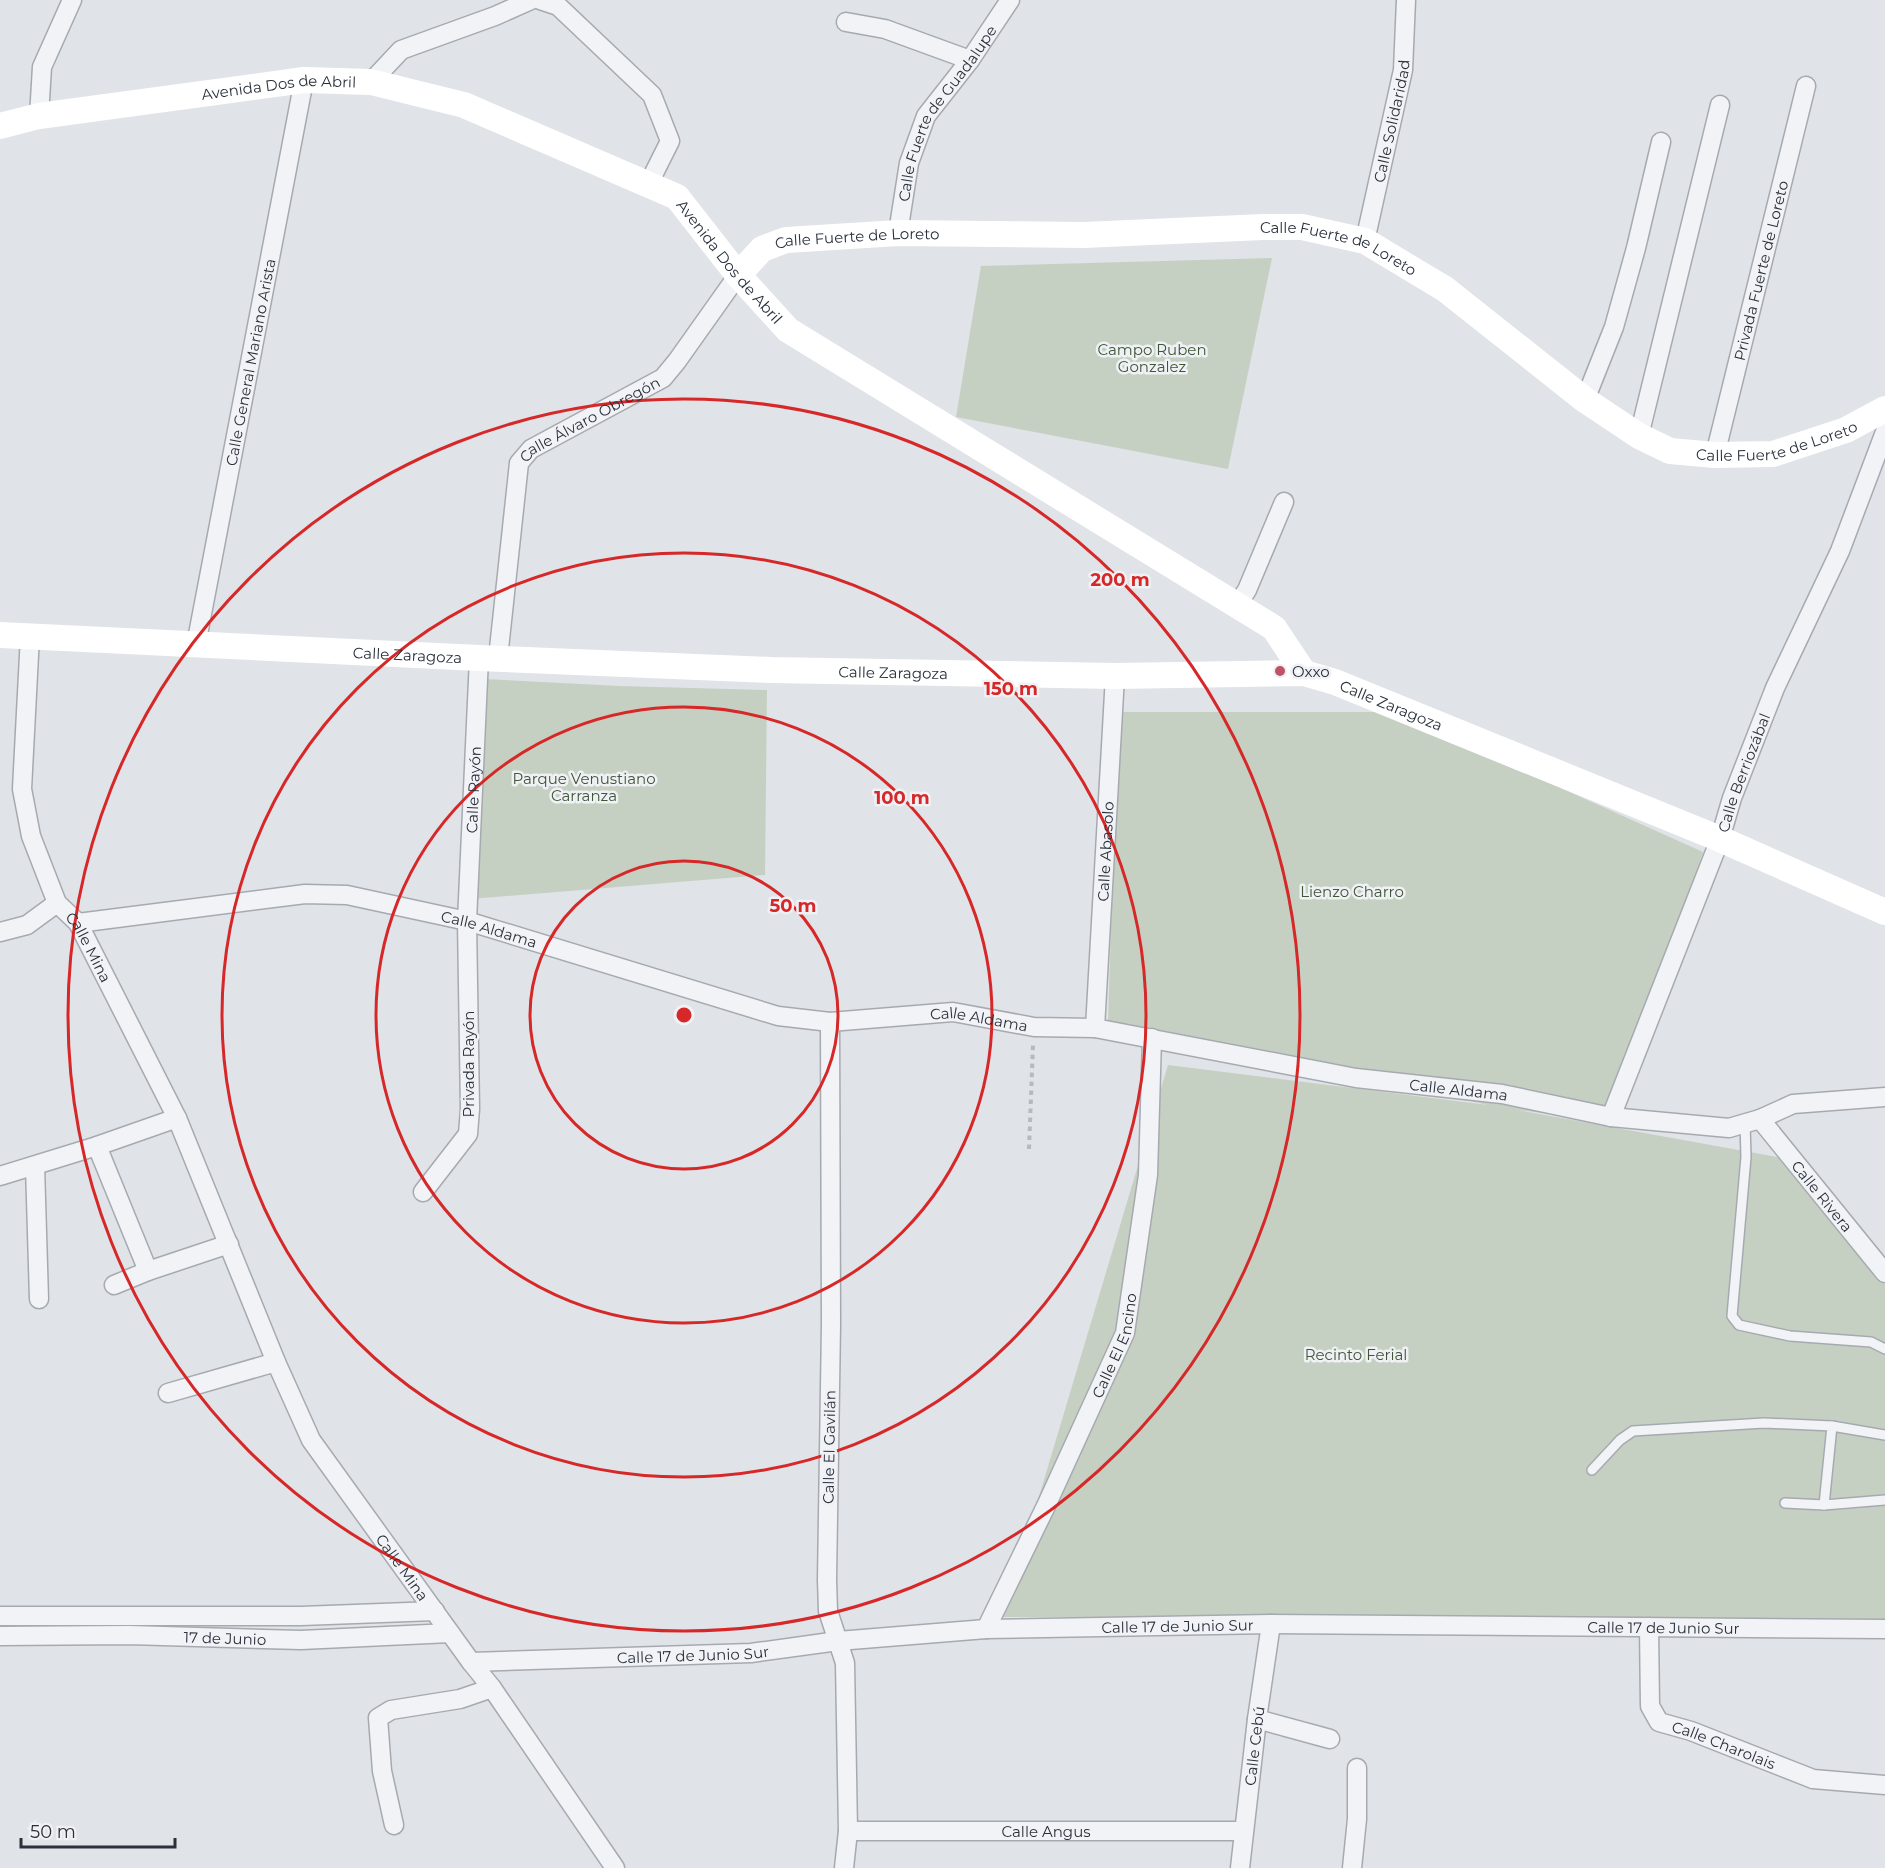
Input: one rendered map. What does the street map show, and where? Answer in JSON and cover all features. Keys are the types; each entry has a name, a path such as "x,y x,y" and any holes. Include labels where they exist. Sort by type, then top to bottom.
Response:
{"street":[{"path":"39,116 42,67 72,0"},
{"path":"371,82 401,50 495,16 531,0"},
{"path":"540,0 558,6 652,95 670,141 648,185"},
{"name":"Calle Fuerte de Guadalupe","path":"898,233 909,163 926,116 970,60 1010,0"},
{"name":"Calle Solidaridad","path":"1365,241 1403,70 1406,0"},
{"path":"846,22 885,28 970,60"},
{"name":"Avenida Dos de Abril","path":"0,126 39,116 304,80 371,82 464,105 677,197 738,275 788,330 1274,628 1304,673"},
{"name":"Calle General Mariano Arista","path":"196,645 304,80"},
{"name":"Privada Fuerte de Loreto","path":"1715,455 1806,86"},
{"path":"1640,436 1720,105"},
{"path":"1585,400 1614,327 1636,248 1660,142"},
{"name":"Calle Fuerte de Loreto","path":"738,275 762,249 786,240 898,233 1084,235 1302,227 1365,241 1444,289 1585,400 1640,436 1670,451 1715,455 1773,454 1846,430 1885,409"},
{"name":"Calle Álvaro Obregón","path":"488,658 519,463 531,449 663,378 738,275"},
{"name":"Calle Berriozábal","path":"1611,1117 1720,839 1732,798 1775,688 1840,551 1885,432"},
{"path":"1237,605 1247,590 1284,502"},
{"name":"Calle Zaragoza","path":"0,635 771,670 1115,676 1304,673 1335,682 1720,839 1885,912"},
{"name":"Calle Mina","path":"30,636 22,789 31,836 57,903 78,923 177,1118 276,1362 311,1440 492,1688 615,1868"},
{"name":"Calle Rayón","path":"467,921 488,658"},
{"name":"Calle Abasolo","path":"1095,1028 1115,676"},
{"name":"Calle Aldama","path":"78,923 305,894 347,896 467,921 778,1016 830,1022 953,1011 1034,1027 1095,1028 1356,1078 1502,1094 1611,1117 1729,1128 1793,1104 1885,1097"},
{"path":"0,932 27,925 57,903"},
{"name":"Privada Rayón","path":"423,1192 468,1134 470,1109 467,921"},
{"name":"Calle El Gavilán","path":"830,1022 831,1324 827,1580 828,1611 845,1663 848,1831 844,1868"},
{"name":"Calle El Encino","path":"986,1629 1046,1506 1125,1333 1148,1175 1152,1038"},
{"path":"0,1176 98,1146 177,1118"},
{"name":"Calle Rivera","path":"1752,1121 1885,1273"},
{"path":"98,1146 148,1271"},
{"path":"35,1166 39,1299"},
{"path":"114,1285 229,1244"},
{"path":"168,1393 276,1362"},
{"name":"17 de Junio","path":"0,1616 301,1616 435,1611"},
{"path":"129,1635 130,1615"},
{"path":"301,1616 301,1640"},
{"name":"Calle 17 de Junio Sur","path":"471,1662 751,1653 838,1641 986,1629 1271,1624 1885,1629"},
{"name":"Calle Cebú","path":"1240,1868 1257,1719 1271,1624"},
{"name":"Calle Charolais","path":"1649,1627 1650,1706 1659,1722 1691,1731 1813,1779 1885,1785"},
{"name":"17 de Junio","path":"0,1636 129,1635 301,1640 450,1633"},
{"path":"394,1825 382,1771 378,1718 390,1710 460,1699 492,1688"},
{"path":"1257,1719 1330,1739"},
{"path":"1352,1868 1357,1819 1357,1768"},
{"name":"Calle Angus","path":"848,1831 1245,1831"}],"lane":[{"path":"1752,1121 1746,1156 1732,1316 1739,1325 1790,1336 1871,1342 1885,1349"},
{"path":"1592,1470 1620,1440 1633,1431 1764,1423 1832,1426 1885,1435"},
{"path":"1824,1505 1832,1426"},
{"path":"1785,1503 1824,1505 1885,1500"}],"path":[{"path":"1029,1149 1034,1027"}],"green space":[{"name":"Campo Ruben Gonzalez","path":"1272,258 1228,469 956,417 981,266"},
{"name":"Parque Venustiano Carranza","path":"484,679 767,690 765,875 470,899"},
{"name":"Recinto Ferial","path":"1118,712 1392,712 1703,852 1616,1122 1517,1110 1789,1159 1885,1284 1885,1619 1003,1617 1168,1065 1488,1105 1108,1021"}],"place":[{"name":"Oxxo","path":"1280,671"}],"park label":[{"name":"Lienzo Charro","path":"1352,891"}]}
